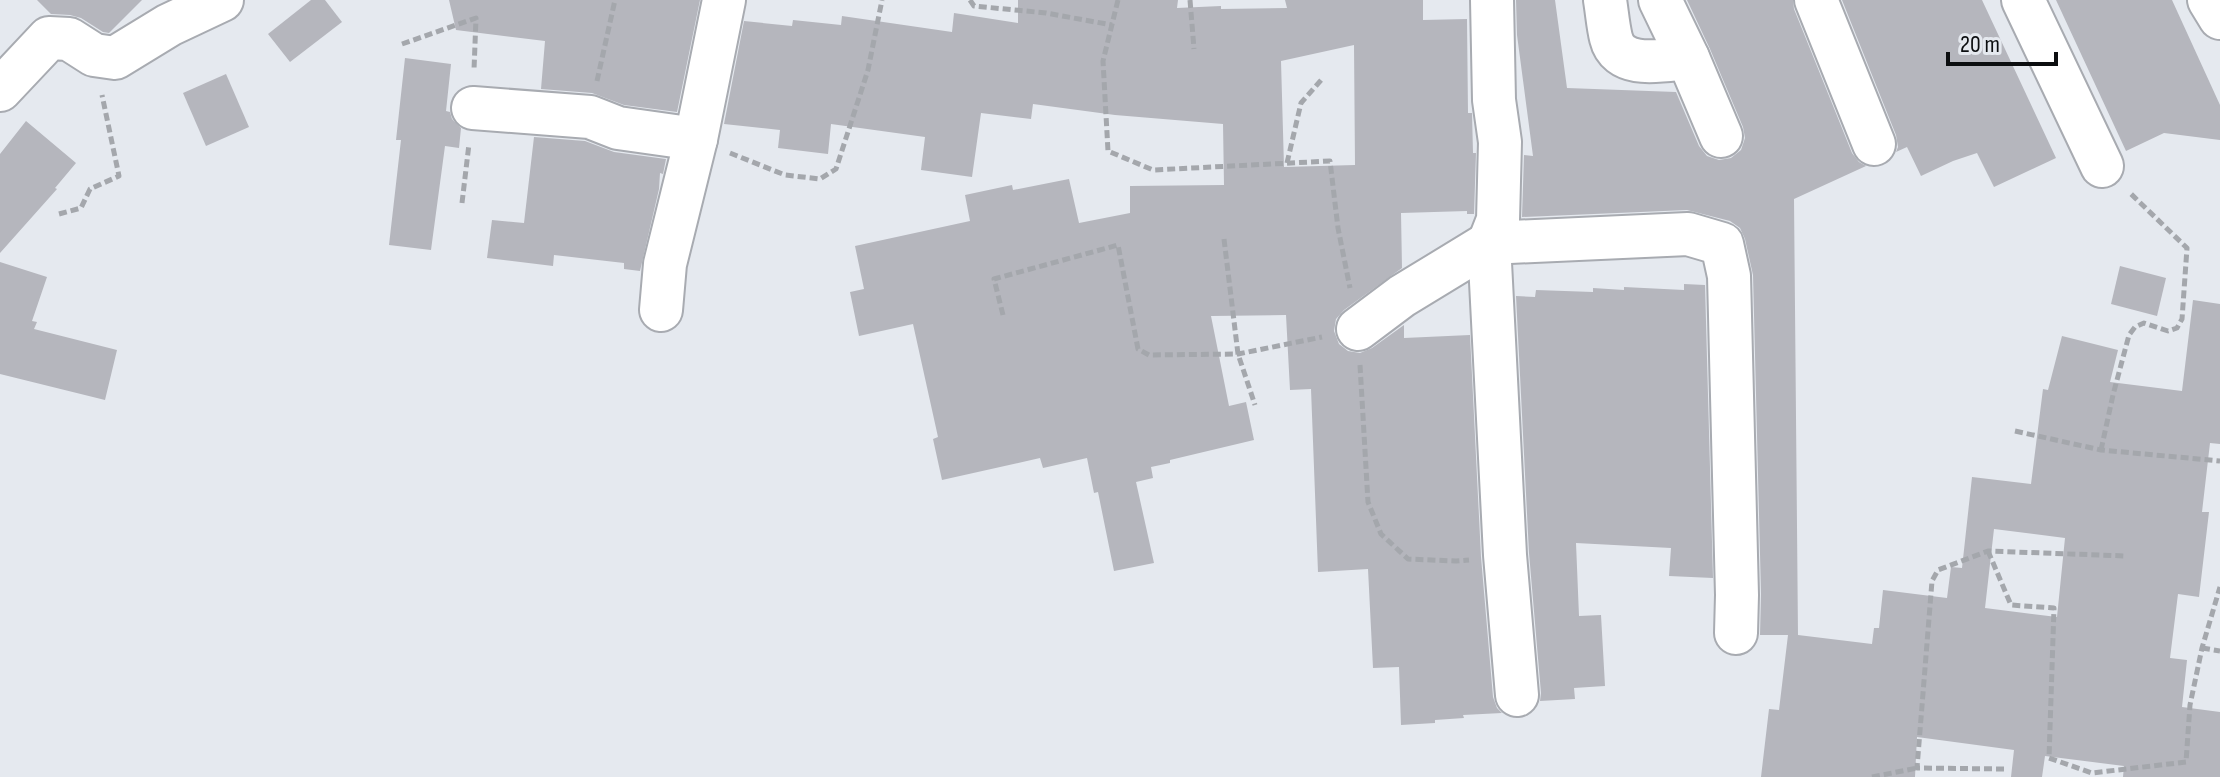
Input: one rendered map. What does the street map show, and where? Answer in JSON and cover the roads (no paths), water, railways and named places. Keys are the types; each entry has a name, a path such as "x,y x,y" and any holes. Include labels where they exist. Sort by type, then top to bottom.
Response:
{"street":[{"path":"0,90 49,38 69,39 94,55 115,58 169,25 222,0"},
{"path":"661,310 665,264 696,139 724,0"},
{"path":"1492,0 1494,100 1500,142 1498,220 1489,243 1505,555 1517,695"},
{"path":"1605,0 1611,41 1622,55 1640,62 1688,58"},
{"path":"1660,0 1721,136"},
{"path":"1816,0 1874,144"},
{"path":"2023,0 2102,166"},
{"path":"2209,0 2220,18"},
{"path":"473,108 590,117 618,128 696,139"},
{"path":"1358,329 1402,296 1489,243 1688,234 1722,244 1729,276 1736,633"}]}
